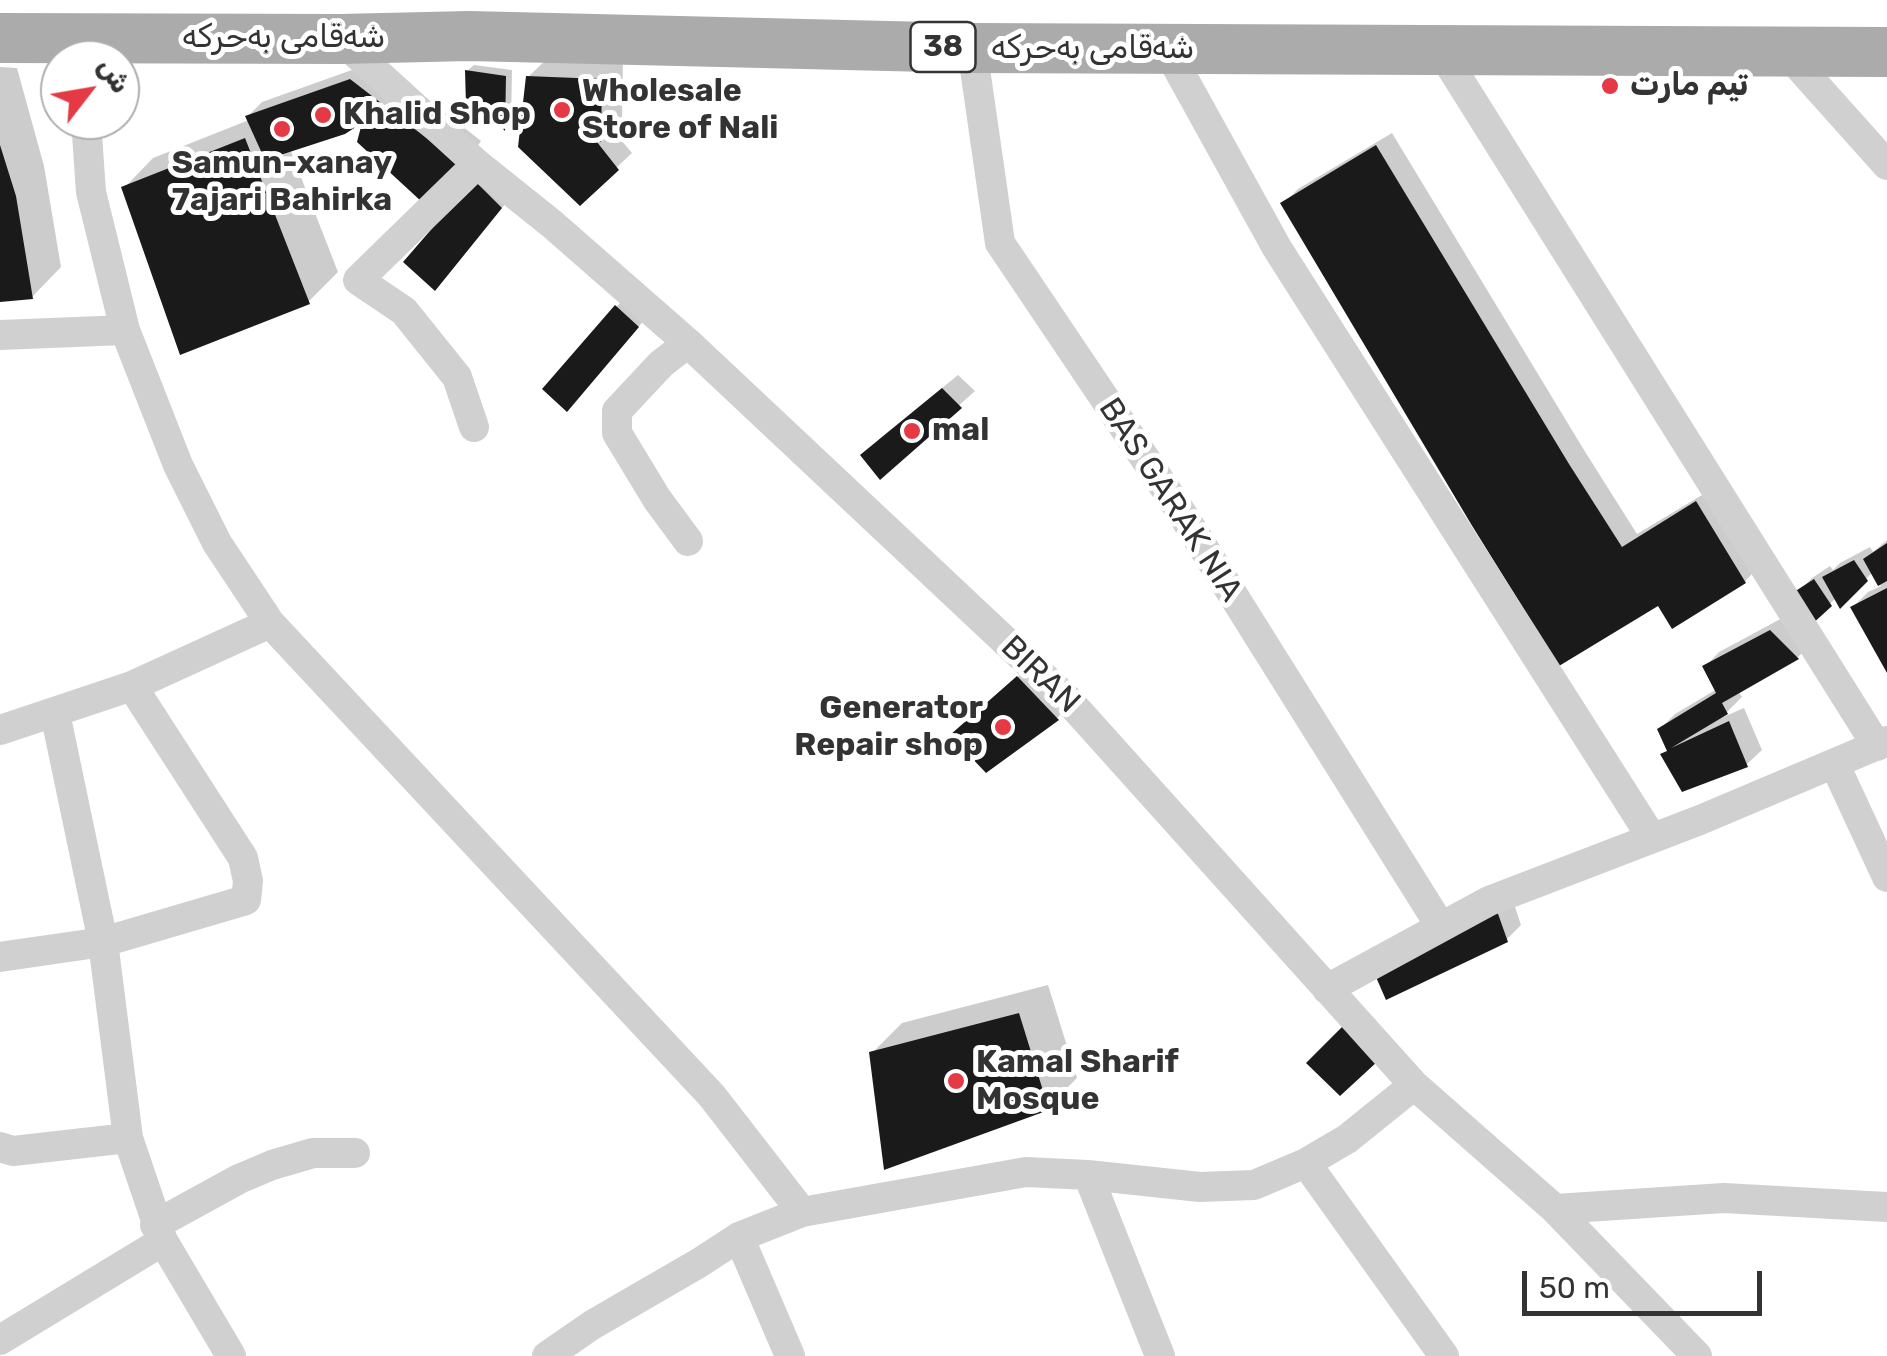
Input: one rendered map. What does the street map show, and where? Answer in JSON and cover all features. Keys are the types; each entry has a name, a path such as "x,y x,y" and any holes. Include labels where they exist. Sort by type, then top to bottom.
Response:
{"main road":[{"name":"شەقامی بەحرکە","path":"140,47 340,39 478,18 972,48 1887,52"},
{"name":"شەقامی بەحرکە","path":"0,38 40,44"}],"street":[{"name":"BIRAN","path":"340,39 478,164 688,343 1068,700 1414,1085 1555,1209 1697,1356"},
{"name":"BAS GARAK NIA","path":"972,48 1000,243 1181,512 1441,927"},
{"path":"1167,49 1277,248 1652,838"},
{"path":"1326,989 1489,901 1882,744 1441,51"},
{"path":"1785,51 1887,165"},
{"path":"87,140 91,192 125,330 178,465 217,543 270,623 712,1096 802,1212"},
{"path":"474,427 456,377 404,311 358,280 478,164"},
{"path":"0,334 125,330"},
{"path":"688,343 660,364 617,411 617,433 688,542"},
{"path":"0,730 132,686 270,623"},
{"path":"0,958 103,942 246,900 248,881 243,858 132,686"},
{"path":"55,713 103,942 128,1138 159,1233 231,1356"},
{"path":"1835,765 1887,877"},
{"path":"547,1356 738,1237 802,1212 1026,1172 1200,1187 1254,1185 1306,1164 1347,1139 1414,1085"},
{"path":"0,1147 13,1151 128,1138"},
{"path":"0,1340 239,1179 313,1152 354,1153"},
{"path":"1306,1164 1444,1356"},
{"path":"1088,1175 1160,1356"},
{"path":"1555,1209 1724,1198 1887,1207"},
{"path":"738,1237 790,1356"}],"building":[{"path":"465,70 506,76 505,131 486,111 466,105"},
{"name":"Wholesale Store of Nali","path":"526,76 602,79 601,142 597,142 619,170 580,206 518,147"},
{"path":"350,79 460,164 423,203 357,142 362,123 345,134 265,160 245,116"},
{"path":"245,138 310,304 180,355 121,187"},
{"path":"0,145 16,196 33,299 0,302"},
{"path":"1376,145 1622,547 1696,501 1746,583 1672,629 1658,606 1559,666 1280,203"},
{"path":"474,180 502,208 435,291 403,262"},
{"path":"615,305 639,327 567,412 542,389"},
{"name":"mal","path":"942,388 962,408 880,480 860,455"},
{"path":"1887,543 1887,581 1878,586 1863,559"},
{"path":"1854,560 1868,581 1840,609 1822,577"},
{"path":"1814,579 1832,606 1810,626 1794,592"},
{"path":"1887,588 1887,673 1850,607"},
{"path":"1770,630 1799,659 1722,703 1728,714 1671,748 1729,721 1748,767 1682,792 1660,754 1667,751 1657,729 1716,693 1702,666"},
{"name":"Generator Repair shop","path":"1017,676 1059,720 986,773 950,735"},
{"path":"1497,911 1508,942 1386,1000 1372,968"},
{"name":"Kamal Sharif Mosque","path":"1019,1013 1049,1110 884,1170 869,1052"},
{"path":"1345,1024 1378,1061 1340,1096 1306,1063"}],"place":[{"name":"تيم مارت","path":"1610,86"},
{"name":"Wholesale Store of Nali","path":"562,110"},
{"name":"Khalid Shop","path":"323,115"},
{"name":"Samun-xanay 7ajari Bahirka","path":"282,129"},
{"name":"mal","path":"912,431"},
{"name":"Generator Repair shop","path":"1003,727"},
{"name":"Kamal Sharif Mosque","path":"956,1081"}]}
